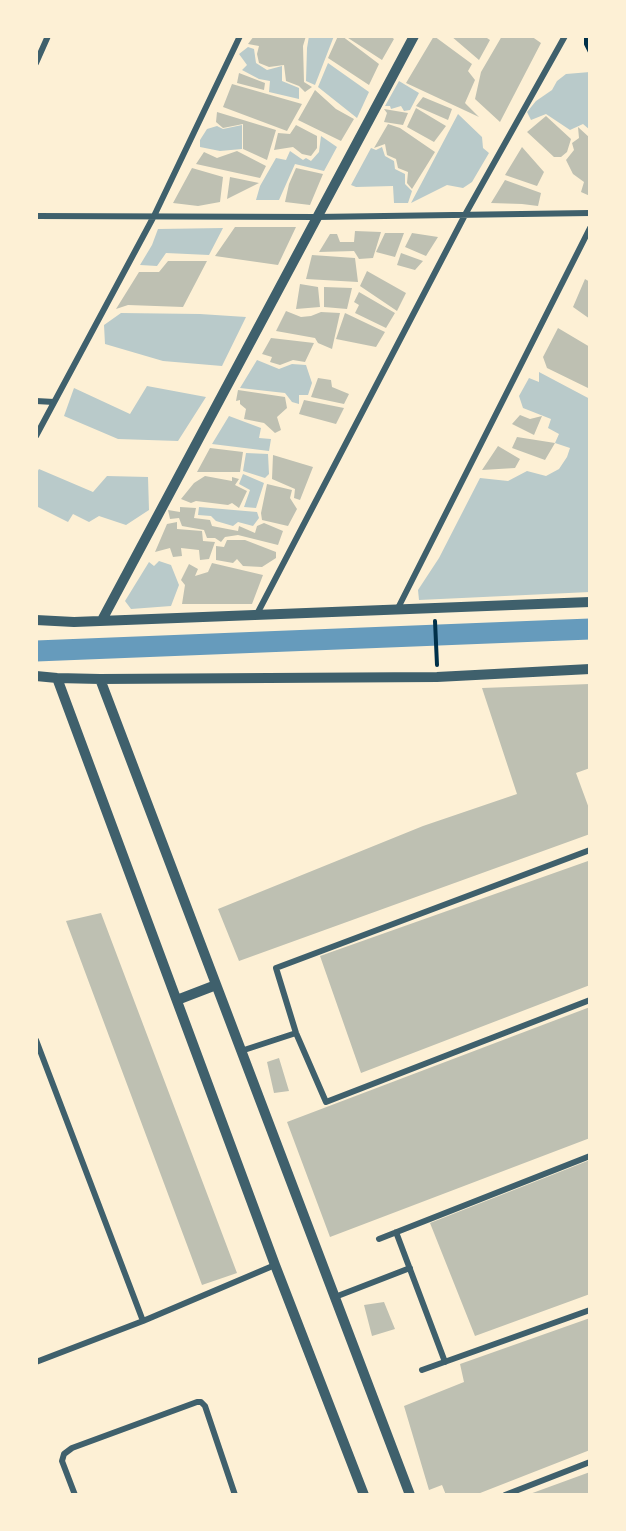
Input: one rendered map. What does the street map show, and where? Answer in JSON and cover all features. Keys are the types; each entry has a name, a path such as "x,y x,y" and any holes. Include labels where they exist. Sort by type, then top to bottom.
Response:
{"street":[{"path":"36,63 48,36"},
{"path":"36,436 154,216 240,36"},
{"path":"102,620 414,36"},
{"path":"257,614 466,213 565,36"},
{"path":"36,216 316,217 466,213 590,213"},
{"path":"397,610 590,228"},
{"path":"36,401 54,402"},
{"path":"36,620 102,620 590,602"},
{"path":"36,676 100,679 437,677 590,669"},
{"path":"57,678 275,1265 364,1495"},
{"path":"100,679 410,1495"},
{"path":"590,850 276,968 296,1033 326,1102 590,1000"},
{"path":"177,1000 216,986"},
{"path":"241,1051 296,1033"},
{"path":"36,1040 143,1321"},
{"path":"379,1239 590,1156"},
{"path":"396,1232 445,1362"},
{"path":"36,1362 143,1321 275,1265"},
{"path":"334,1297 410,1268"},
{"path":"422,1370 590,1310"},
{"path":"75,1495 62,1461 64,1454 72,1448 201,1402 205,1406 236,1495"},
{"path":"505,1495 590,1462"}],"path":[{"path":"586,36 586,44 590,52"},
{"path":"435,613 437,674"}],"shaded area":[{"path":"309,36 334,36 315,85 306,81"},
{"path":"248,47 254,49 256,63 267,70 282,66 282,81 299,88 299,99 269,92 270,81 259,79 242,70 247,65 239,54"},
{"path":"328,63 369,92 357,118 318,87"},
{"path":"590,72 590,130 583,124 570,130 546,114 531,120 527,112 536,101 552,90 557,81 566,74"},
{"path":"399,81 419,93 410,110 404,111 401,106 391,109 390,106 385,106"},
{"path":"458,114 482,137 483,148 489,153 472,182 463,188 447,185 411,203"},
{"path":"242,125 242,149 220,151 200,147 200,140 207,129 217,126 223,129"},
{"path":"321,136 337,147 324,171 295,164 279,200 256,200 260,186 276,158 286,160 290,151 303,160 306,158 311,161 319,152"},
{"path":"382,147 385,156 394,161 395,169 405,174 405,184 412,191 408,203 394,203 393,186 356,187 351,185 371,148 376,150"},
{"path":"223,228 209,255 166,253 157,266 140,265 158,229"},
{"path":"121,313 246,317 222,366 163,361 105,344 104,325"},
{"path":"257,360 279,369 292,364 306,365 312,383 308,395 299,395 299,404 292,402 285,393 240,388"},
{"path":"539,372 590,399 590,592 419,600 418,590 439,558 480,478 508,481 527,471 546,476 559,469 567,457 570,448 555,443 559,434 548,428 551,419 523,408 519,396 529,378 539,382"},
{"path":"147,386 206,397 178,441 118,439 64,416 74,388 130,414"},
{"path":"229,416 261,428 259,438 271,439 269,451 212,444"},
{"path":"246,453 268,454 269,474 265,478 243,471"},
{"path":"39,469 93,492 107,476 148,477 149,510 126,525 99,516 89,522 73,514 68,522 36,506 36,474"},
{"path":"243,474 264,483 256,508 244,507 250,490 239,484"},
{"path":"199,507 257,512 259,518 253,526 238,522 233,526 216,521 211,516 198,515"},
{"path":"159,561 171,565 179,585 171,606 131,609 125,601 149,562 154,566"}],"building":[{"path":"254,36 306,36 303,46 304,82 312,87 305,92 299,86 286,81 284,65 269,67 259,63 257,54 259,46 248,44"},
{"path":"338,36 342,36 379,64 369,85 328,58"},
{"path":"345,36 390,36 394,39 382,60"},
{"path":"434,36 472,64 468,71 475,80 465,103 479,117 406,83"},
{"path":"451,36 484,36 490,40 479,60"},
{"path":"502,36 531,36 541,43 500,122 475,99 481,72"},
{"path":"239,73 265,83 264,90 237,83"},
{"path":"232,84 302,104 287,131 223,107"},
{"path":"315,90 336,109 354,119 341,141 298,120"},
{"path":"423,97 452,109 448,120 416,106"},
{"path":"416,108 446,126 434,142 407,127"},
{"path":"384,109 408,113 403,125 384,122 387,113"},
{"path":"217,112 276,130 267,160 243,149 243,124 223,128 216,122"},
{"path":"546,116 571,139 567,152 561,157 554,157 527,132"},
{"path":"388,124 400,128 435,152 412,189 407,183 408,172 398,168 396,159 387,155 385,144 374,148"},
{"path":"296,125 317,136 317,148 311,156 302,154 293,147 274,150 278,133 290,134"},
{"path":"578,127 590,138 590,196 581,192 584,182 573,174 566,160 574,150 572,143 579,138"},
{"path":"522,147 544,172 537,186 505,175"},
{"path":"237,151 266,166 260,178 196,164 204,152 217,158"},
{"path":"192,168 223,177 220,202 198,206 173,203"},
{"path":"296,168 323,174 310,205 285,202"},
{"path":"230,177 259,183 227,199"},
{"path":"505,180 541,193 538,206 491,203"},
{"path":"235,227 296,227 278,265 215,256"},
{"path":"355,231 381,232 373,258 359,259 354,251 319,252 330,234 337,234 340,242 354,242"},
{"path":"385,233 404,233 395,257 376,252"},
{"path":"412,233 438,237 426,256 405,247"},
{"path":"401,253 423,261 415,270 397,265"},
{"path":"312,255 355,258 358,282 306,279"},
{"path":"168,261 207,261 183,307 128,305 116,309 139,272 159,272"},
{"path":"367,271 406,293 397,311 360,286"},
{"path":"585,279 590,282 590,319 573,307"},
{"path":"300,284 318,287 320,307 296,309"},
{"path":"324,287 352,288 347,309 324,307"},
{"path":"359,292 395,313 386,328 355,313 359,305 354,302"},
{"path":"286,311 301,317 321,312 340,313 332,349 318,343 315,338 276,331"},
{"path":"345,313 385,332 376,347 336,339"},
{"path":"558,328 590,347 590,389 547,368 543,357"},
{"path":"271,338 314,343 305,362 293,360 280,365 270,362 272,357 262,354"},
{"path":"318,378 331,380 332,387 349,394 344,404 311,397"},
{"path":"238,390 285,397 287,408 277,417 281,430 275,433 264,423 244,419 246,409 240,404 240,400 236,401"},
{"path":"304,400 344,408 336,424 299,414"},
{"path":"520,415 530,419 542,416 534,435 512,424"},
{"path":"517,437 555,443 545,460 512,448"},
{"path":"498,446 520,459 515,468 482,470"},
{"path":"210,448 243,452 240,472 197,472"},
{"path":"273,455 313,467 300,500 294,498 295,489 272,479"},
{"path":"205,476 232,481 232,477 239,479 235,485 247,491 239,508 232,503 228,505 196,501 191,503 181,499 194,483"},
{"path":"267,484 292,490 290,498 297,509 288,526 262,520 261,513"},
{"path":"180,507 196,508 194,518 210,520 212,526 238,531 239,526 255,533 257,526 264,523 283,531 278,545 238,535 225,537 221,542 215,538 207,538 204,530 182,526 179,518 170,519 168,510 180,512"},
{"path":"177,522 177,529 202,531 203,541 215,542 209,559 200,560 199,550 181,548 182,556 173,557 170,548 155,552 167,524"},
{"path":"227,540 245,540 276,552 276,558 262,567 243,566 237,559 233,563 216,560 216,546 224,547"},
{"path":"212,563 263,575 252,604 182,604 185,585 181,580 189,564 198,569 195,576 208,572"},
{"path":"590,684 590,768 576,773 590,811 590,834 239,961 218,909 423,826 517,794 482,688"},
{"path":"588,861 590,867 590,985 361,1073 320,956"},
{"path":"101,913 237,1273 202,1285 66,921"},
{"path":"590,1007 590,1138 330,1237 287,1122"},
{"path":"279,1058 289,1091 274,1093 267,1062"},
{"path":"590,1160 590,1294 475,1336 430,1223"},
{"path":"384,1302 395,1329 372,1336 364,1305"},
{"path":"590,1318 590,1450 475,1495 446,1495 442,1485 429,1490 404,1406 464,1382 460,1364"},
{"path":"590,1472 590,1495 527,1495"}],"waterway":[{"path":"36,651 590,629"}]}
